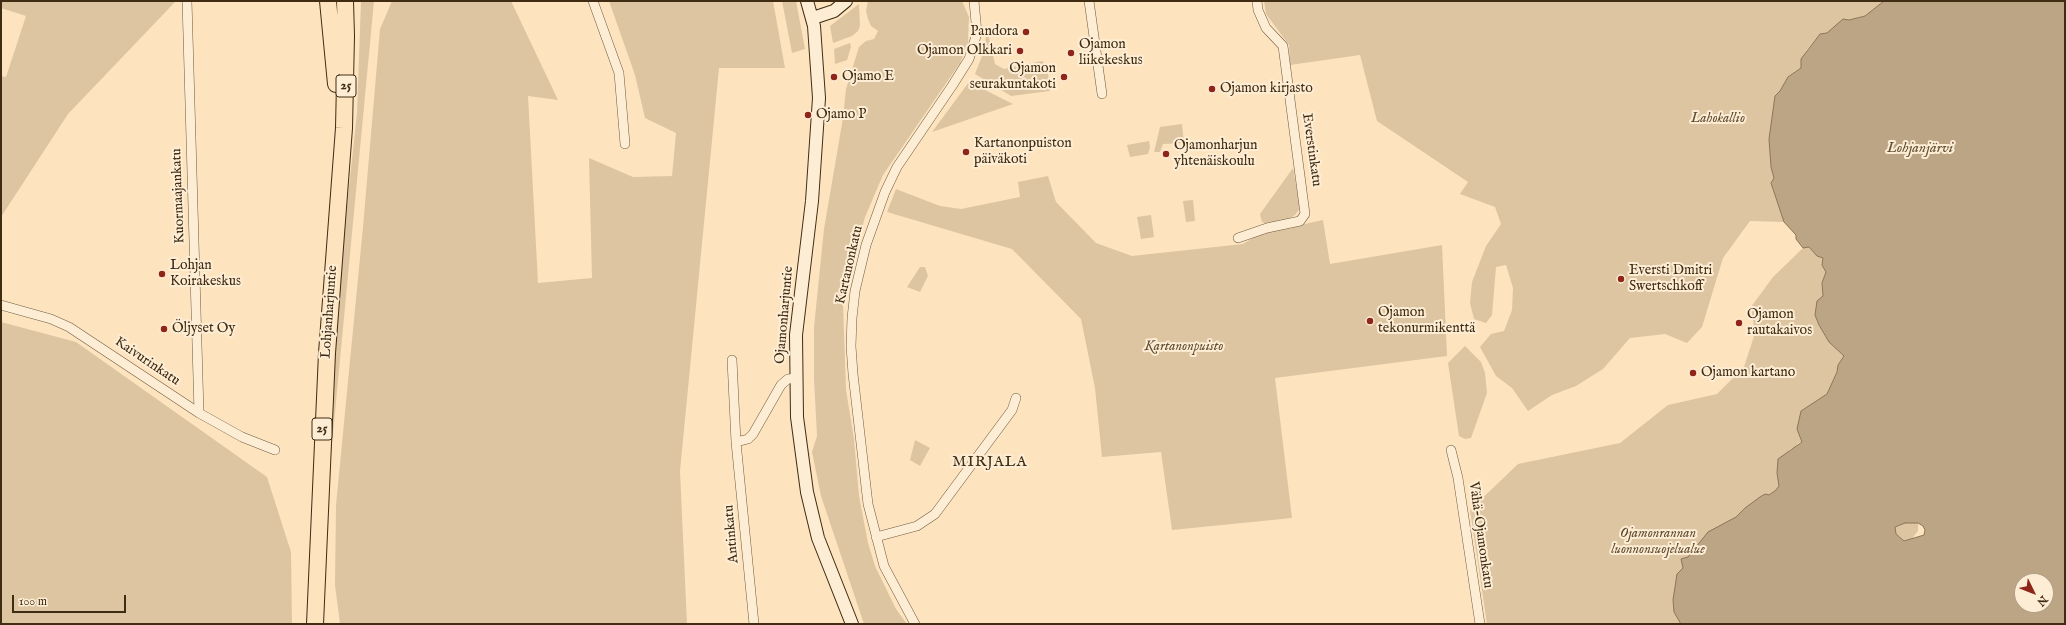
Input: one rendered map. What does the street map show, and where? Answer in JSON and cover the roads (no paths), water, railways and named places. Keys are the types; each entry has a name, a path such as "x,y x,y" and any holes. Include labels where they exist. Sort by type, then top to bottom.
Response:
{"highway":[{"path":"328,1 334,49 337,100 336,233"},
{"name":"Lohjanharjuntie","path":"315,624 321,445 345,98 345,1"},
{"path":"341,170 352,98 355,1"}],"main road":[{"name":"Ojamonharjuntie","path":"807,1 812,18 819,98 812,201 796,335 797,416 807,492 818,538 852,624"},
{"path":"812,18 834,11 846,1"}],"street":[{"name":"Kuormaajankatu","path":"187,1 199,413"},
{"path":"593,1 619,73 625,144"},
{"name":"Kartanonkatu","path":"915,624 884,566 868,504 851,346 855,291 866,245 885,192 896,167 956,81 969,59 976,34 974,1"},
{"path":"1089,1 1102,94"},
{"name":"Everstinkatu","path":"1238,238 1267,228 1300,221 1305,214 1283,46 1266,28 1258,10 1257,1"},
{"name":"Kaivurinkatu","path":"1,305 51,319 68,327 199,413 242,437 275,450"},
{"name":"Antinkatu","path":"732,360 736,442 754,624"},
{"path":"736,442 748,439 753,434 781,385 788,379 796,378"},
{"path":"876,537 917,526 935,514 1008,417 1016,398"},
{"name":"Vähä-Ojamonkatu","path":"1451,450 1458,478 1480,624"}],"water":[{"name":"Lohjanjärvi","path":"1884,1 2065,1 2065,624 1681,624 1674,612 1673,600 1677,574 1683,568 1681,559 1688,557 1708,532 1736,517 1760,497 1765,494 1769,495 1776,490 1779,486 1777,473 1778,459 1802,442 1797,429 1801,411 1827,394 1837,372 1838,365 1844,356 1829,342 1815,315 1817,301 1823,296 1822,283 1826,272 1822,265 1823,258 1817,256 1809,247 1803,248 1796,239 1796,235 1784,222 1771,183 1774,178 1771,167 1769,139 1775,96 1780,91 1788,77 1801,68 1801,59 1820,34 1827,33 1843,19 1849,20 1865,16","holes":["1905,523 1918,523 1923,526 1925,530 1924,535 1904,541 1896,534 1895,527"]}],"place":[{"name":"Pandora","path":"1026,32"},
{"name":"Ojamon Olkkari","path":"1020,51"},
{"name":"Ojamon liikekeskus","path":"1071,53"},
{"name":"Ojamo E","path":"834,77"},
{"name":"Ojamon seurakuntakoti","path":"1064,77"},
{"name":"Ojamon kirjasto","path":"1212,89"},
{"name":"Ojamo P","path":"808,115"},
{"name":"Kartanonpuiston päiväkoti","path":"966,152"},
{"name":"Ojamonharjun yhtenäiskoulu","path":"1166,154"},
{"name":"Lohjan Koirakeskus","path":"162,274"},
{"name":"Eversti Dmitri Swertschkoff","path":"1621,279"},
{"name":"Ojamon tekonurmikenttä","path":"1370,321"},
{"name":"Ojamon rautakaivos","path":"1739,323"},
{"name":"Öljyset Oy","path":"164,329"},
{"name":"Ojamon kartano","path":"1693,373"}],"district":[{"name":"MIRJALA","path":"990,463"}],"park label":[{"name":"Lahokallio","path":"1718,119"},
{"name":"Kartanonpuisto","path":"1184,347"},
{"name":"Ojamonrannan luonnonsuojelualue","path":"1658,542"}]}
